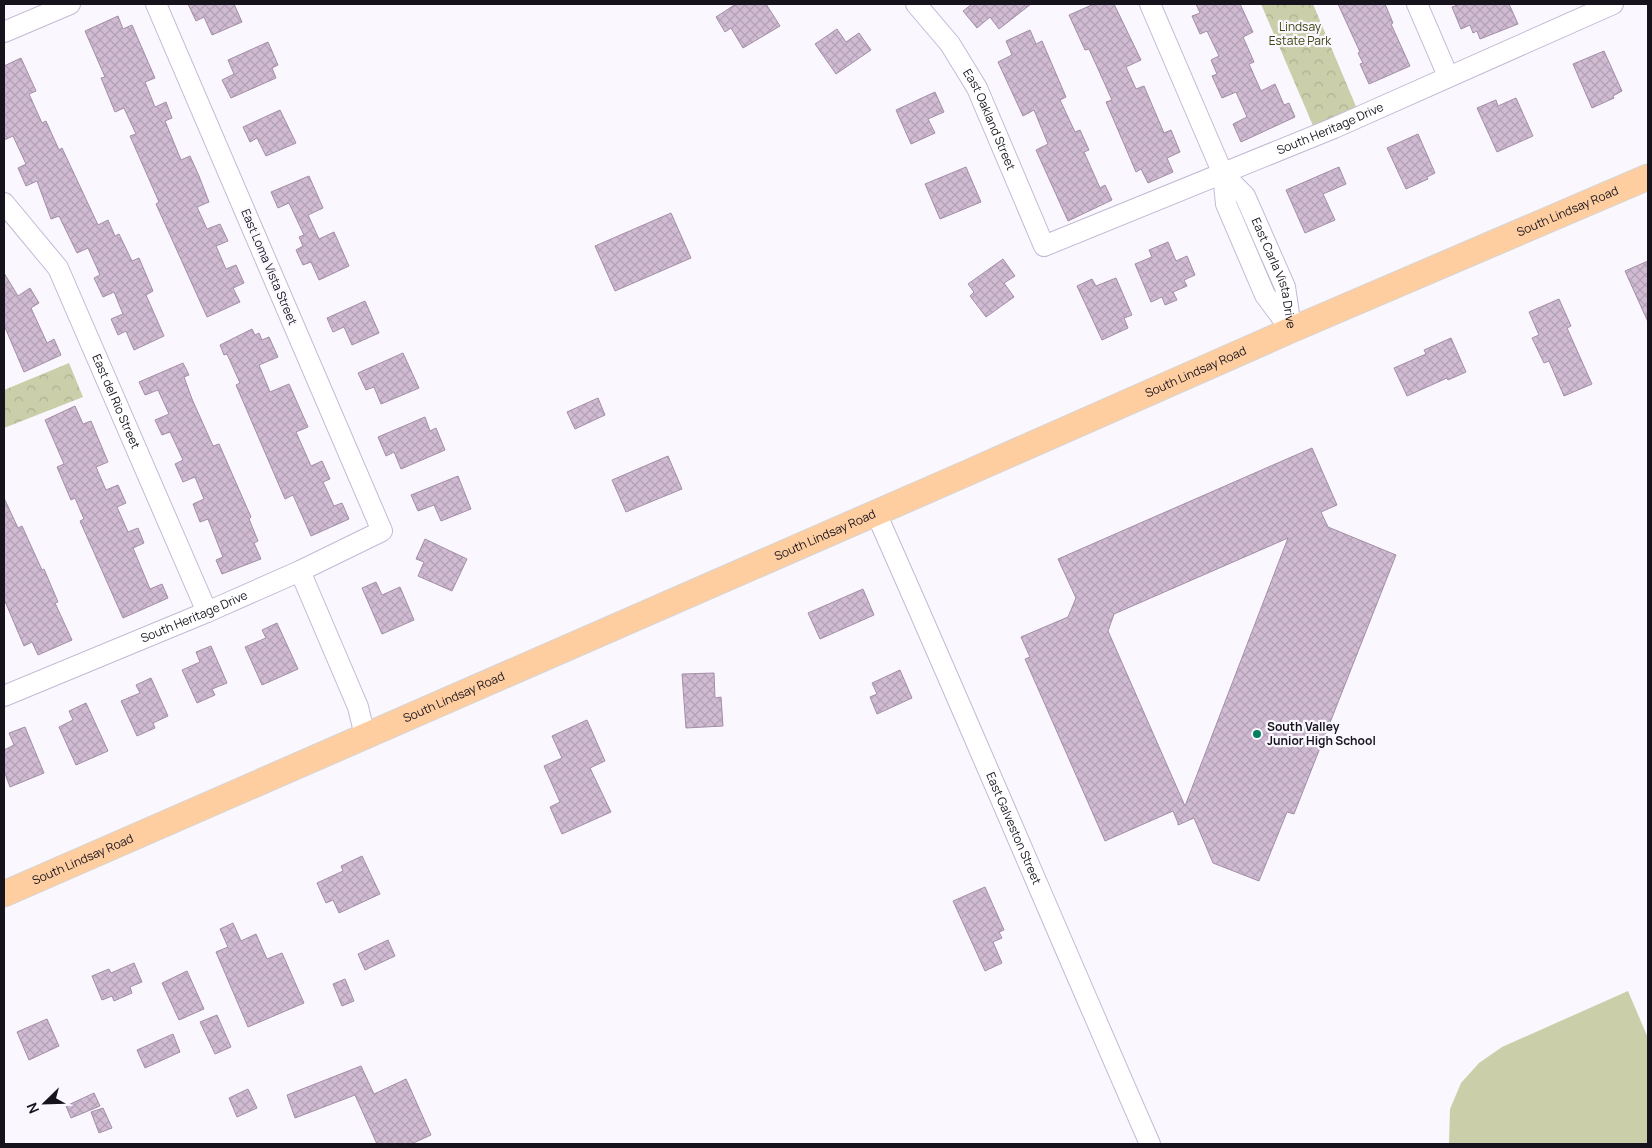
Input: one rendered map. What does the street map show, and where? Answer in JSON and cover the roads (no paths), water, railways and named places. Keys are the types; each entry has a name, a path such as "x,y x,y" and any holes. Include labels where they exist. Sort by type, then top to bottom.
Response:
{"main road":[{"name":"South Lindsay Road","path":"4,894 1291,330 1648,177"}],"street":[{"path":"4,32 70,4"},
{"name":"East Loma Vista Street","path":"156,4 382,531"},
{"name":"East Oakland Street","path":"916,4 950,44 977,88 1044,246"},
{"name":"East Carla Vista Drive","path":"1150,4 1223,174 1226,204 1265,295 1291,330"},
{"path":"1417,4 1448,76"},
{"name":"South Heritage Drive","path":"1044,246 1334,128 1613,4"},
{"name":"East del Rio Street","path":"4,203 58,268 208,612"},
{"name":"East Galveston Street","path":"876,513 1150,1144"},
{"name":"South Heritage Drive","path":"6,690 208,612 300,571 382,531"},
{"path":"300,571 358,707 364,736"}],"place":[{"name":"South Valley Junior High School","path":"1257,734"}],"park label":[{"name":"Lindsay Estate Park","path":"1300,34"}]}
